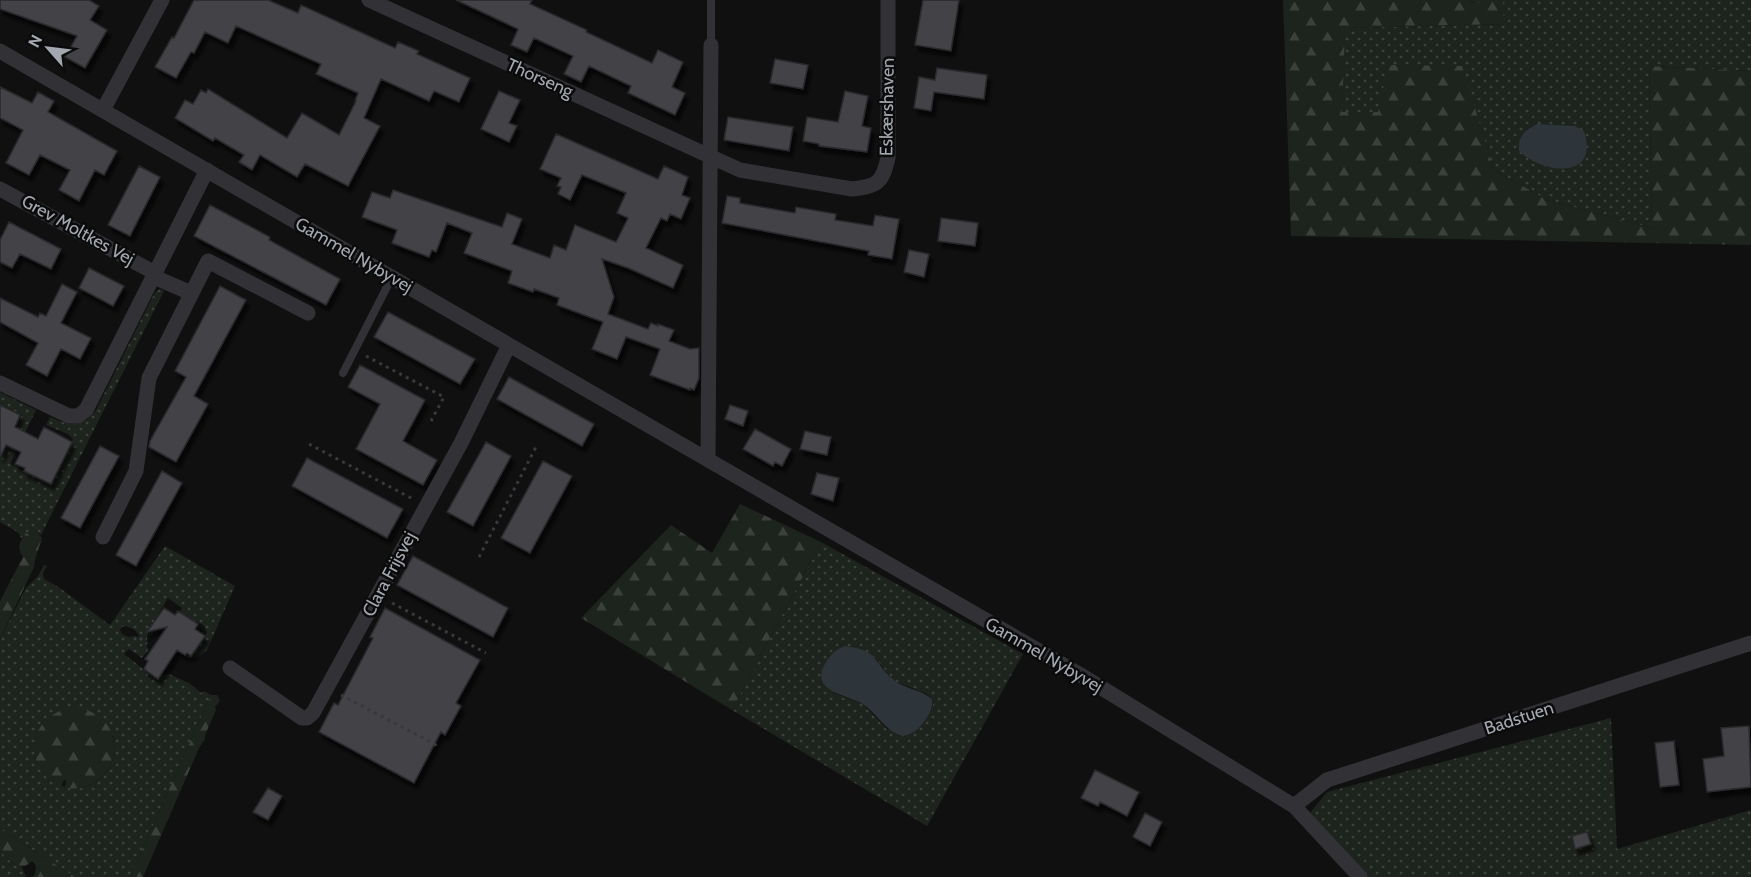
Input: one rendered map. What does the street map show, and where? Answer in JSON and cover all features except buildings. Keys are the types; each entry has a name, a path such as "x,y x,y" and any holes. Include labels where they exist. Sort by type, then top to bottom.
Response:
{"street":[{"path":"103,110 162,0"},
{"name":"Thorseng","path":"369,0 712,156"},
{"name":"Eskærshaven","path":"712,156 740,170 852,189 870,187 883,177 888,158 888,0"},
{"path":"708,459 712,156 710,134 711,45"},
{"name":"Gammel Nybyvej","path":"0,51 1078,674 1294,806 1360,877"},
{"name":"Grev Moltkes Vej","path":"0,383 64,414 74,416 81,414 92,401 207,170"},
{"name":"Grev Moltkes Vej","path":"0,189 154,275 191,293"},
{"path":"103,537 136,471 149,378 208,261 308,313"},
{"name":"Clara Frijsvej","path":"230,668 302,718 307,718 312,713 379,596 461,443 509,345"},
{"name":"Badstuen","path":"1294,806 1327,780 1751,643"}],"lane":[{"path":"711,0 711,45"},
{"path":"343,373 392,277"}],"path":[{"path":"355,350 444,397 431,421"},
{"path":"309,444 426,506"},
{"path":"479,557 537,445"},
{"path":"379,596 486,653"},
{"path":"140,638 147,644"},
{"path":"327,687 438,746"}],"green space":[{"path":"1283,0 1470,0 1473,3 1503,0 1504,24 1345,28 1342,112 1378,112 1388,65 1462,66 1494,170 1547,200 1652,228 1649,66 1751,71 1751,245 1291,236"},
{"path":"1470,0 1751,0 1751,71 1649,66 1652,228 1547,200 1494,170 1461,66 1378,112 1342,112 1344,28 1504,24"},
{"path":"160,289 164,291 41,535 37,531 32,536 21,538 19,533 0,522 0,452 3,453 22,415 0,404 0,392 36,410 10,464 52,484 73,439 68,434 46,425 50,417 75,424 91,416 155,292"},
{"path":"740,504 821,542 732,710 581,618 671,525 712,553"},
{"path":"37,531 42,538 34,567 0,639 0,601 23,557 19,547 22,539 26,533 32,536"},
{"path":"821,542 1023,654 927,826 732,710","holes":["876,659 894,681 927,694 932,699 933,705 923,723 887,729 863,704 834,693"]},
{"path":"165,546 235,586 207,650 200,656 191,658 185,656 187,654 191,656 207,633 204,626 180,612 182,608 168,598 148,631 146,646 149,649 142,658 129,649 124,654 147,672 169,674 189,683 201,693 204,691 211,695 130,877 75,877 0,829 0,639 26,588 38,576 44,565 47,566 43,573 44,579 110,625","holes":["126,626 135,630 140,637 129,637 122,634 120,630","113,735 114,755 108,770 97,781 84,787 69,788 55,783 42,772 34,755"]},
{"path":"211,695 217,695 220,701 215,707 216,710 205,739 143,877 130,877"},
{"path":"69,708 90,711 104,721 112,734 114,750 111,765 101,778 86,786 65,788 66,780 61,787 48,779 39,768 34,744 37,733 44,722"},
{"path":"1611,718 1617,849 1751,810 1751,877 1366,877 1310,813 1327,792"},
{"path":"0,829 75,877 29,877 34,876 35,864 32,861 27,865 19,866 11,862 0,851"},
{"path":"0,851 12,863 22,867 26,877 0,877"}],"shaded area":[{"path":"1537,124 1575,126 1584,131 1587,147 1584,158 1577,165 1566,168 1554,168 1529,159 1519,151 1520,141 1525,132"},
{"path":"845,646 870,654 898,683 932,699 929,715 914,732 905,735 897,734 861,703 825,686 821,673 825,664 833,653"}]}
